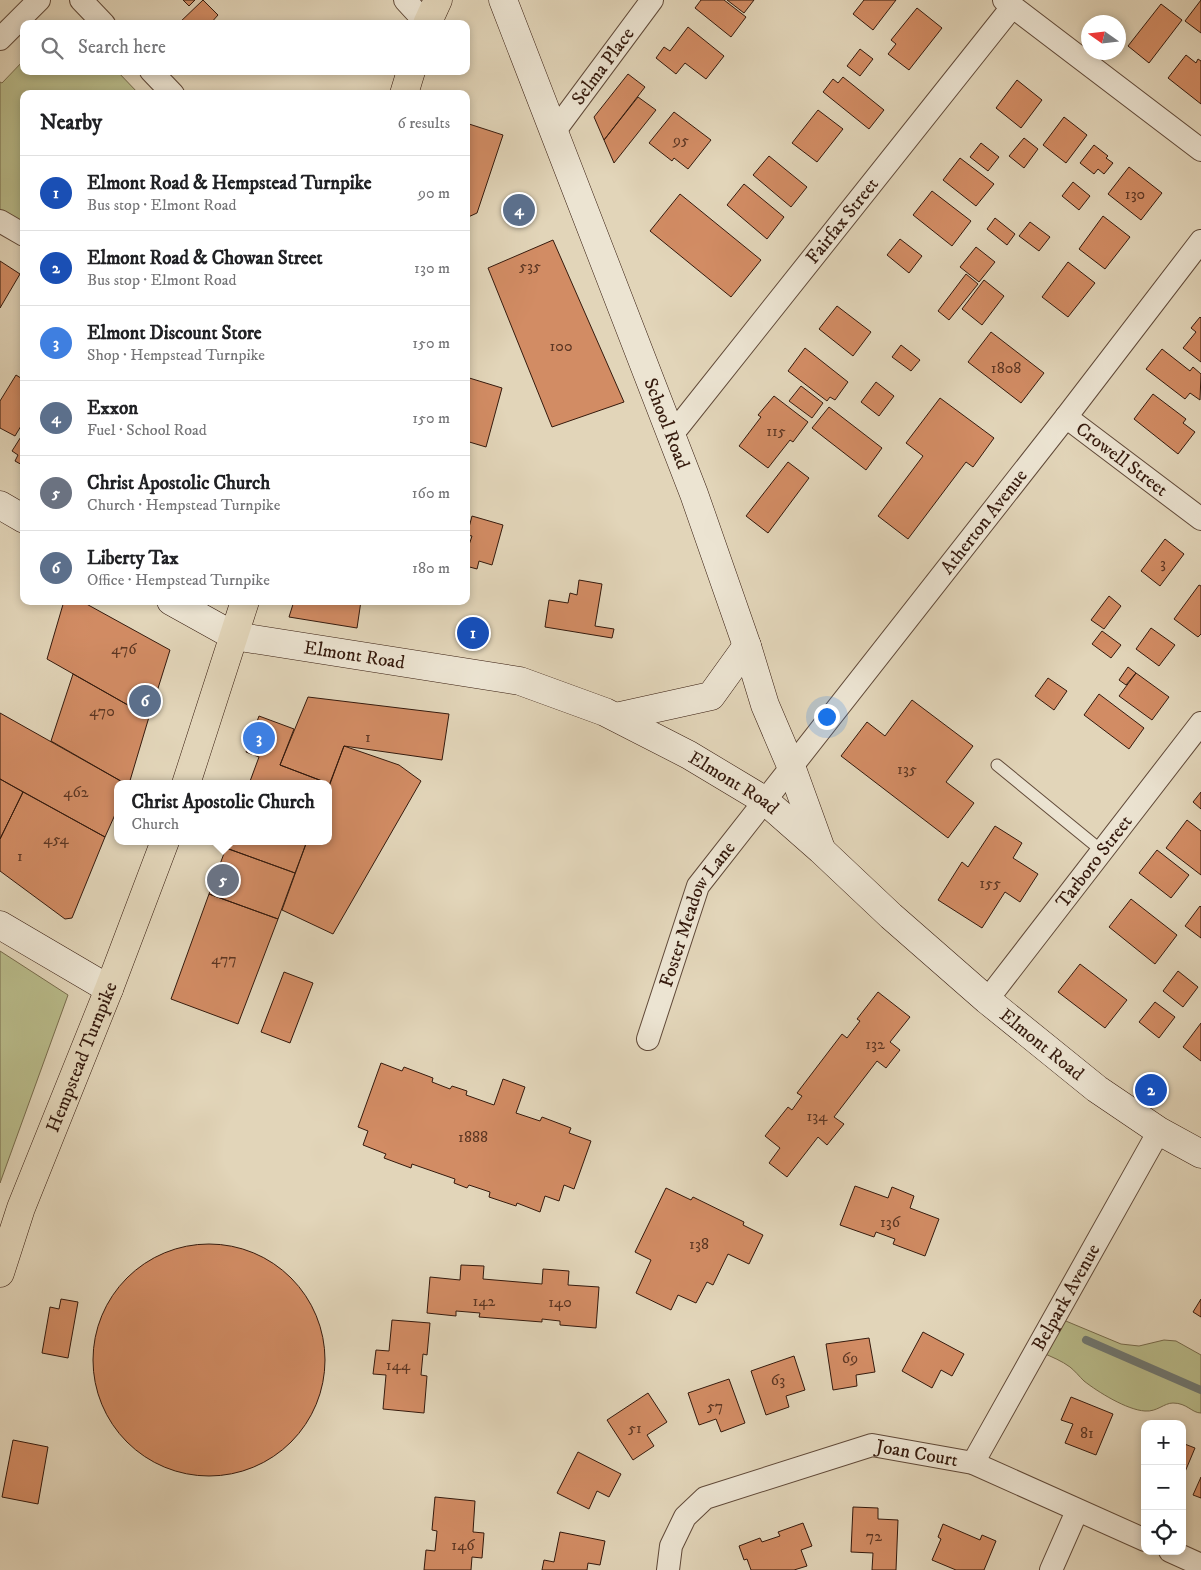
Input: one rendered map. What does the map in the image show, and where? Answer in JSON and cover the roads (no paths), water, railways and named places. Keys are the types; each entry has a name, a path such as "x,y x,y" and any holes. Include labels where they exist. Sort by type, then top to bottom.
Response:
{"main road":[{"path":"429,20 438,0"},
{"name":"School Road","path":"503,0 694,494 747,646 765,705 791,766 821,850"},
{"path":"405,90 410,75"},
{"path":"0,505 20,516"},
{"name":"Elmont Road","path":"178,605 234,636 520,681 616,717 690,755 764,800 821,850 891,916 987,1000 1097,1089 1159,1131 1201,1154"},
{"path":"187,780 244,605"},
{"path":"616,717 711,696 747,646"},
{"name":"Hempstead Turnpike","path":"0,1273 21,1208 109,989 163,845"},
{"path":"0,925 109,989"}],"street":[{"path":"0,39 39,0"},
{"path":"81,0 100,20"},
{"path":"405,0 423,20"},
{"name":"Selma Place","path":"554,132 652,0"},
{"path":"1008,3 1201,150"},
{"name":"Fairfax Street","path":"671,436 1008,3"},
{"path":"155,75 168,90"},
{"path":"0,221 20,233"},
{"name":"Atherton Avenue","path":"764,800 1066,417 1201,241"},
{"name":"Crowell Street","path":"1066,417 1201,520"},
{"name":"Tarboro Street","path":"987,1000 1201,723"},
{"name":"Foster Meadow Lane","path":"648,1039 698,886 764,800"},
{"name":"Belpark Avenue","path":"973,1463 1159,1131"},
{"name":"Joan Court","path":"668,1570 671,1546 684,1517 705,1498 872,1445 973,1463 1141,1538"},
{"path":"1051,1570 1077,1511"},
{"path":"1179,1555 1201,1565"}],"lane":[{"path":"997,765 1102,851"}],"waterway":[{"path":"1086,1340 1201,1390"}],"place":[{"name":"Exxon","path":"519,210"},
{"name":"Elmont Road & Hempstead Turnpike","path":"473,633"},
{"name":"Liberty Tax","path":"145,701"},
{"name":"Elmont Discount Store","path":"259,738"},
{"name":"Christ Apostolic Church","path":"223,880"},
{"name":"Elmont Road & Chowan Street","path":"1151,1090"}]}
